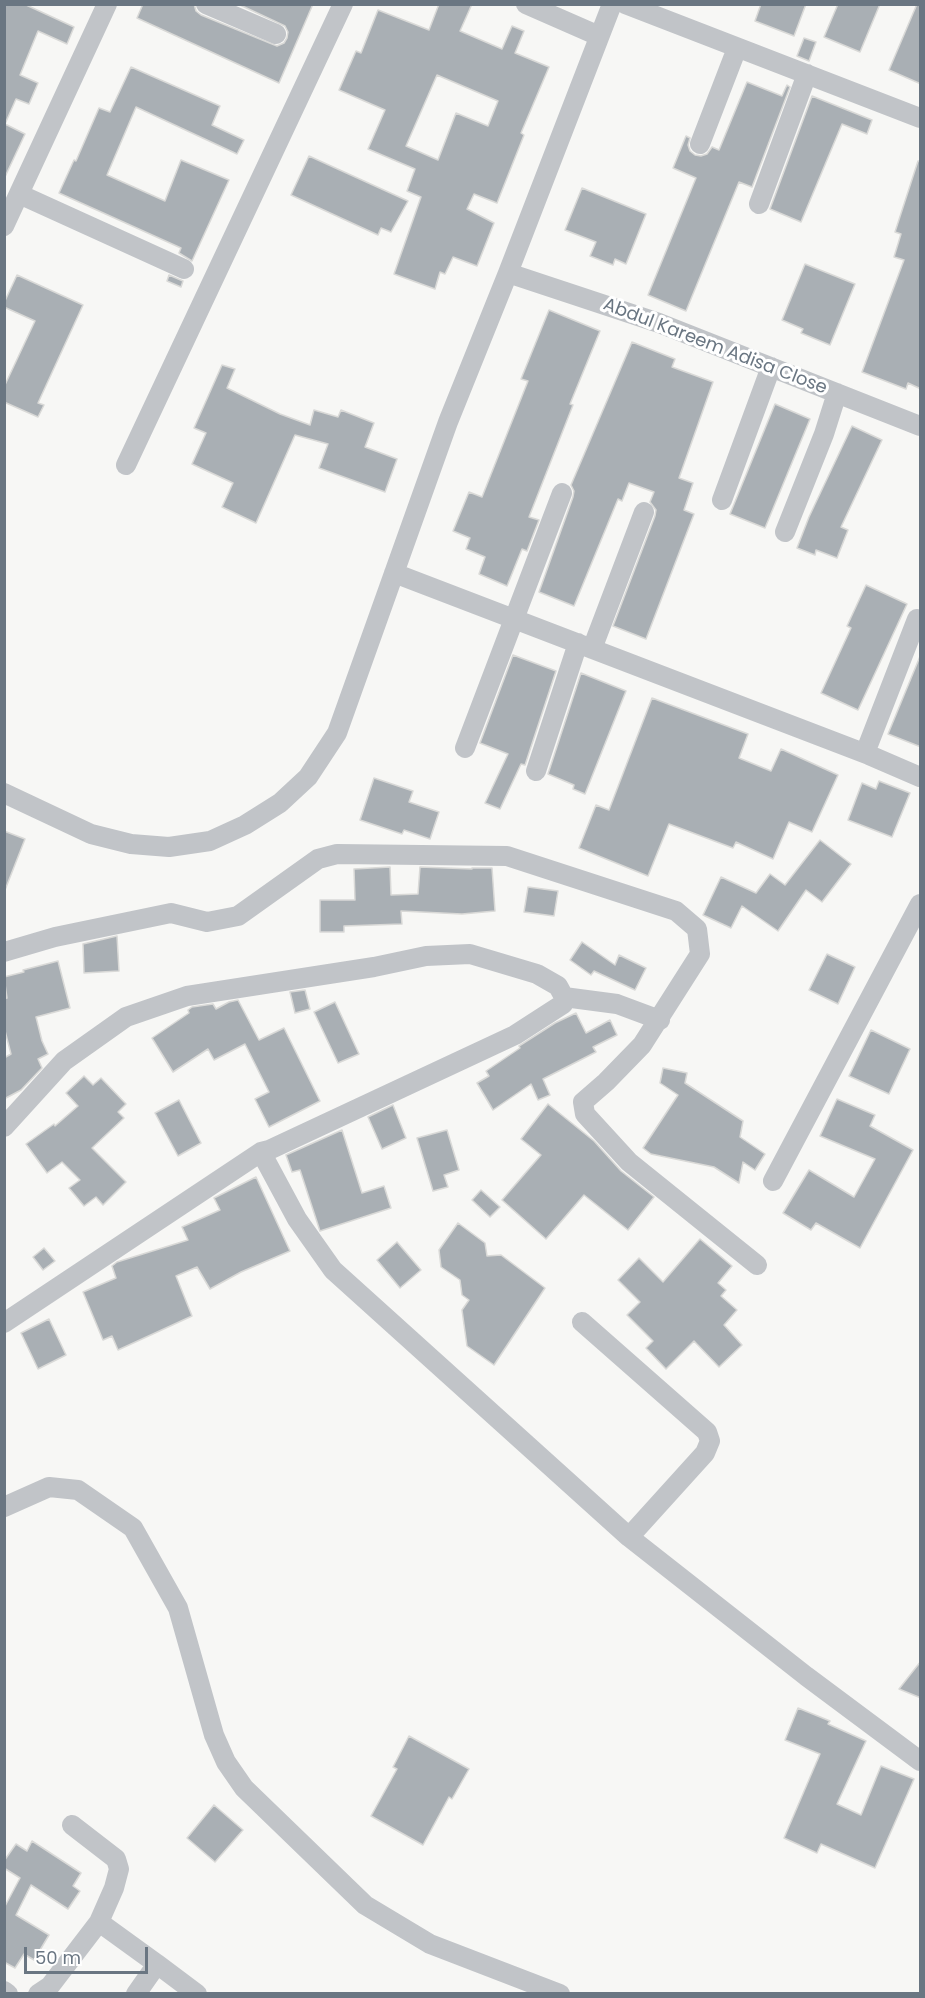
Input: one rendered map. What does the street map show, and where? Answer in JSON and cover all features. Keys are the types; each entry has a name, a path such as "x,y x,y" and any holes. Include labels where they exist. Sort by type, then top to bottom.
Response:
{"street":[{"path":"4,226 107,4"},
{"path":"206,4 276,34"},
{"path":"126,465 343,4"},
{"path":"526,4 599,36"},
{"path":"4,793 91,834 131,844 169,847 210,841 244,825 280,803 308,777 338,733 448,422 612,4"},
{"path":"625,4 921,118"},
{"path":"700,144 737,48"},
{"path":"759,204 807,74"},
{"path":"20,194 184,269"},
{"name":"Abdul Kareem Adisa Close","path":"508,273 659,324 921,426"},
{"path":"722,500 771,367"},
{"path":"785,532 824,435 837,393"},
{"path":"465,748 562,493"},
{"path":"536,771 585,646 644,512"},
{"path":"394,573 865,753 921,777"},
{"path":"865,753 917,619"},
{"path":"4,952 55,937 171,913 207,921 238,916 318,859 337,854 507,856 676,911 697,929 700,954 642,1045 583,1102 585,1114 629,1162 757,1265"},
{"path":"773,1181 921,904"},
{"path":"4,1127 64,1062 126,1017 187,996 319,976 426,956 470,954 537,975 558,986 564,997 563,1004 515,1035 261,1152 4,1323"},
{"path":"564,997 617,1004 660,1020"},
{"path":"261,1152 297,1219 333,1270 629,1537 806,1676 921,1761"},
{"path":"582,1322 707,1432 710,1441 705,1454 629,1537"},
{"path":"4,1507 49,1487 78,1490 133,1528 178,1608 214,1735 226,1762 244,1788 365,1905 430,1944 560,1994"},
{"path":"38,1994 50,1986 99,1922 114,1888 119,1869 116,1859 72,1825"},
{"path":"99,1922 197,1994"},
{"path":"136,1994 157,1964"}],"building":[{"path":"4,4 24,4 74,27 67,44 38,31 20,75 38,83 29,104 16,99 5,124 25,134 4,179"},
{"path":"143,4 194,4 196,11 201,15 277,46 284,43 287,38 288,32 285,26 238,4 313,4 279,83 137,18"},
{"path":"439,4 472,4 460,31 502,49 512,26 524,31 515,53 549,67 521,133 524,135 497,203 474,194 467,209 494,223 477,266 453,257 445,274 440,272 435,289 394,274 421,197 407,191 415,169 368,149 385,110 339,90 356,51 361,53 378,10 429,30","holes":["437,75 498,101 488,126 456,113 438,160 406,146"]},
{"path":"761,4 806,4 794,36 755,21"},
{"path":"838,4 880,4 860,52 824,37"},
{"path":"917,4 921,4 921,84 889,70"},
{"path":"804,38 816,42 809,61 797,56"},
{"path":"131,67 220,106 212,125 244,140 237,154 136,107 107,175 165,201 181,160 229,180 192,261 179,253 181,248 59,193 99,108 110,112"},
{"path":"747,82 782,96 787,85 790,87 752,187 739,182 686,311 648,295 696,178 673,168 686,136 690,138 688,145 690,151 695,155 707,154 712,147 719,150"},
{"path":"812,96 872,120 867,134 842,124 801,222 770,209"},
{"path":"309,156 408,201 391,232 381,228 378,235 291,195"},
{"path":"918,161 921,161 921,389 908,383 906,389 862,372 904,260 894,257 901,234 895,232"},
{"path":"582,188 646,214 626,264 615,259 613,265 590,256 596,242 565,230"},
{"path":"805,264 855,284 830,345 801,333 803,329 782,320"},
{"path":"17,275 83,305 38,403 44,405 38,417 4,402 4,387 35,321 4,307"},
{"path":"169,275 183,281 181,287 167,281"},
{"path":"549,310 600,331 570,404 573,405 529,517 539,520 527,551 522,549 507,586 479,574 485,557 466,549 470,538 453,531 469,492 482,497 528,381 521,379"},
{"path":"632,342 675,359 672,367 713,382 679,478 693,483 684,510 694,514 646,639 613,626 655,516 656,510 650,502 654,492 629,483 622,501 618,499 574,606 539,592 573,497 574,491 571,485"},
{"path":"222,365 235,369 227,388 280,414 310,425 314,410 338,417 341,410 374,423 365,447 397,459 385,492 319,468 328,444 295,435 256,523 222,507 233,483 192,464 206,433 194,428"},
{"path":"775,404 810,419 765,528 730,514"},
{"path":"852,426 882,440 841,527 848,530 837,558 816,550 815,555 797,548 809,517"},
{"path":"866,585 907,604 858,710 821,693 851,628 847,626"},
{"path":"921,654 921,747 888,734"},
{"path":"513,655 556,671 525,765 521,764 500,809 485,803 508,754 480,743"},
{"path":"581,673 626,691 585,794 573,789 574,785 548,774"},
{"path":"652,698 748,734 739,758 771,771 781,749 838,775 812,832 789,822 773,859 736,842 733,848 669,824 648,876 579,848 596,805 609,810"},
{"path":"374,778 413,791 409,802 439,812 430,839 404,830 402,834 360,820"},
{"path":"879,781 910,793 892,837 848,820 862,783 876,789"},
{"path":"4,831 25,839 5,890 4,890"},
{"path":"820,840 851,864 822,902 806,890 778,931 742,906 731,928 703,915 721,877 756,893 770,874 785,885"},
{"path":"390,867 391,895 418,894 420,867 492,868 495,911 462,914 401,911 402,924 344,926 344,932 320,932 320,900 355,900 354,869"},
{"path":"528,887 558,891 554,916 524,912"},
{"path":"117,936 119,971 84,973 83,944"},
{"path":"582,942 615,965 619,955 646,968 635,990 594,971 591,975 570,960"},
{"path":"827,954 855,967 838,1004 809,990"},
{"path":"58,961 70,1008 36,1017 48,1054 38,1059 42,1068 21,1090 4,1099 4,1058 11,1054 4,1027 4,999 7,998 4,977"},
{"path":"305,990 310,1009 295,1013 290,992"},
{"path":"238,1000 259,1040 284,1028 320,1101 269,1127 255,1099 269,1092 245,1044 214,1060 208,1049 173,1072 152,1038 189,1013 188,1010 192,1007 213,1004 216,1009"},
{"path":"335,1002 359,1054 338,1063 314,1012"},
{"path":"576,1013 586,1033 610,1020 617,1035 593,1047 596,1052 543,1079 550,1095 538,1100 531,1084 493,1110 477,1083 489,1076 486,1071 520,1048 519,1046 555,1023"},
{"path":"871,1030 910,1049 889,1094 849,1076"},
{"path":"663,1068 687,1073 685,1083 743,1121 740,1137 765,1154 755,1170 743,1162 739,1183 714,1167 651,1154 643,1148 678,1095 660,1083"},
{"path":"84,1076 93,1085 101,1078 126,1104 118,1112 124,1118 92,1148 126,1182 103,1205 96,1197 84,1206 69,1188 80,1180 62,1162 47,1173 26,1144 54,1124 55,1126 78,1106 66,1093"},
{"path":"837,1099 875,1115 870,1126 913,1150 860,1248 816,1223 811,1230 783,1213 809,1170 854,1197 875,1159 820,1136"},
{"path":"179,1100 201,1143 178,1156 155,1113"},
{"path":"548,1104 594,1141 621,1171 654,1197 628,1230 584,1195 546,1239 502,1200 541,1155 521,1139"},
{"path":"393,1105 406,1138 382,1149 368,1117"},
{"path":"342,1130 362,1193 384,1186 391,1208 320,1231 300,1170 292,1172 286,1155"},
{"path":"447,1130 459,1170 444,1175 448,1187 433,1191 417,1138"},
{"path":"256,1177 290,1251 241,1272 210,1289 197,1267 176,1276 192,1316 118,1350 112,1336 103,1340 83,1292 116,1278 112,1266 117,1262 188,1240 182,1227 220,1210 214,1198"},
{"path":"481,1190 500,1207 490,1217 472,1200"},
{"path":"458,1223 485,1243 487,1256 501,1255 545,1288 494,1365 467,1346 462,1310 469,1300 462,1295 460,1280 441,1267 439,1250"},
{"path":"700,1239 732,1266 718,1283 726,1290 721,1296 737,1310 724,1325 742,1345 719,1367 694,1341 666,1369 646,1348 653,1341 627,1315 640,1302 618,1280 639,1258 663,1282"},
{"path":"397,1242 421,1270 400,1288 377,1260"},
{"path":"44,1248 55,1261 43,1270 33,1257"},
{"path":"49,1319 66,1355 38,1369 21,1333"},
{"path":"921,1661 921,1698 899,1689"},
{"path":"798,1708 830,1721 828,1724 866,1741 837,1804 861,1815 881,1766 914,1779 875,1868 821,1844 817,1853 784,1838 820,1754 785,1740"},
{"path":"409,1736 469,1769 452,1799 449,1797 423,1845 371,1816 397,1769 393,1767"},
{"path":"214,1805 243,1830 215,1862 187,1838"},
{"path":"32,1841 81,1873 73,1886 80,1891 68,1909 31,1885 16,1915 49,1935 34,1960 24,1954 15,1968 4,1962 4,1908 20,1878 4,1868 4,1861 16,1844 27,1851"}]}
